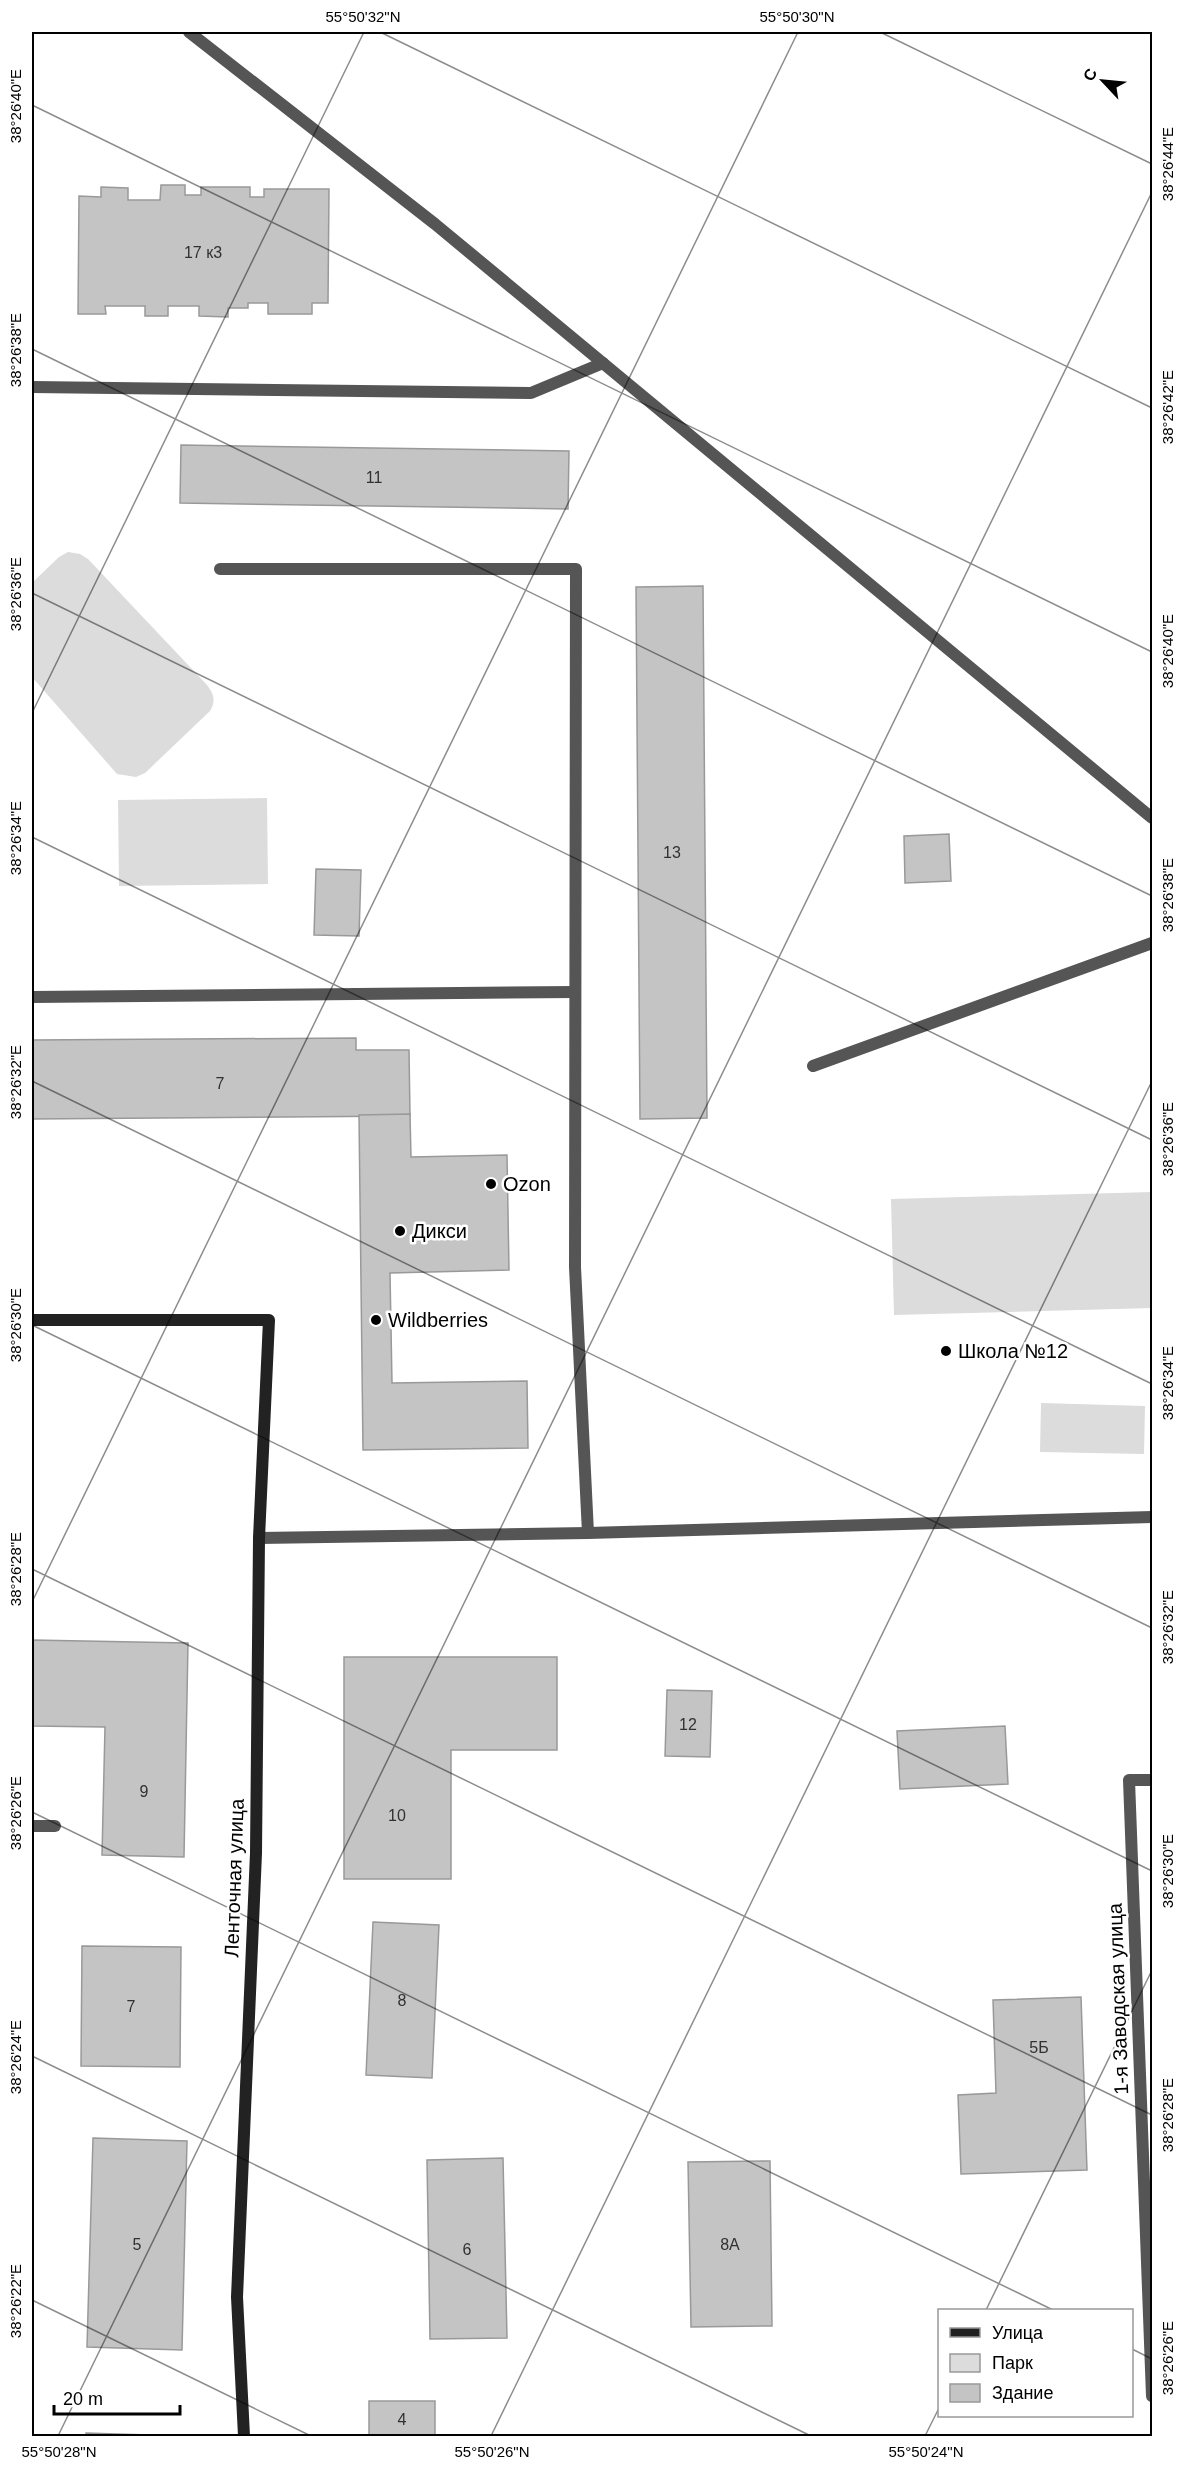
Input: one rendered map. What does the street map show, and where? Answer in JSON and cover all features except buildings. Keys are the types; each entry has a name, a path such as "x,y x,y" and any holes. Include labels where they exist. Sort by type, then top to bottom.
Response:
{"street":[{"path":"189,32 435,224 1152,818"},
{"path":"32,387 531,393 603,363"},
{"path":"220,569 576,569 575,1267 588,1533"},
{"path":"813,1066 1152,943"},
{"path":"32,997 575,992"},
{"name":"Ленточная улица","path":"32,1320 268,1320 259,1538 256,1853 237,2297 244,2436"},
{"path":"259,1538 588,1533 1152,1517"},
{"name":"1-я Заводская улица","path":"1152,1780 1130,1780 1152,2396"},
{"path":"32,1826 55,1826"},
{"path":"1138,2018 1152,2018"}],"green space":[{"path":"68,552 80,554 88,559 207,685 213,695 214,701 210,711 145,773 136,777 117,774 32,677 32,583 59,557"},
{"path":"267,798 268,884 119,886 118,800"},
{"path":"1152,1192 1152,1308 894,1315 891,1199"},
{"path":"1041,1403 1145,1406 1144,1454 1040,1452"}],"place":[{"name":"Ozon","path":"491,1184"},
{"name":"Дикси","path":"400,1231"},
{"name":"Wildberries","path":"376,1320"},
{"name":"Школа №12","path":"946,1351"}]}
